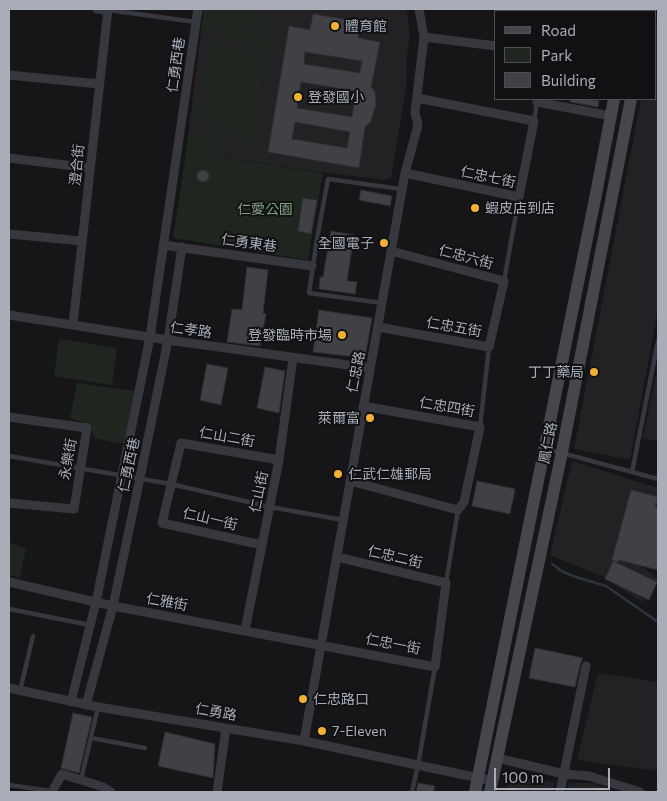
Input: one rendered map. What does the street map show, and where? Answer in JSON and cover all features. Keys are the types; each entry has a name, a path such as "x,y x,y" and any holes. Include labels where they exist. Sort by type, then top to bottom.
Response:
{"main road":[{"name":"鳳仁路","path":"475,792 614,100"},
{"name":"鳳仁路","path":"492,787 562,452 631,100"}],"street":[{"path":"97,9 108,9"},
{"name":"澄合街","path":"72,324 108,9"},
{"name":"仁勇西巷","path":"71,702 96,602 150,337 198,9"},
{"name":"仁忠路","path":"304,741 391,251 406,173 418,125 415,112 424,37 419,9"},
{"path":"424,37 494,46"},
{"path":"9,76 99,84"},
{"path":"417,98 534,121"},
{"path":"538,101 610,116"},
{"name":"仁忠七街","path":"406,173 519,197 534,121"},
{"path":"9,158 90,168"},
{"path":"9,234 82,242"},
{"path":"163,245 182,247"},
{"name":"仁勇西巷","path":"86,705 112,606 140,478 168,340 182,247"},
{"name":"仁勇東巷","path":"182,247 312,266"},
{"name":"仁忠六街","path":"391,251 504,281 497,312"},
{"name":"仁忠五街","path":"378,327 489,347 497,312"},
{"name":"仁孝路","path":"9,315 168,340 370,368"},
{"name":"仁山街","path":"245,630 279,460 293,358"},
{"name":"仁忠四街","path":"363,406 480,427 464,502 458,510"},
{"name":"永樂街","path":"9,417 87,428 74,509 9,503"},
{"name":"仁山二街","path":"171,484 181,443 279,460"},
{"path":"350,481 458,510"},
{"name":"仁山一街","path":"171,484 162,523 262,545"},
{"name":"仁忠二街","path":"338,557 446,583"},
{"name":"仁雅街","path":"9,582 112,606 322,644"},
{"name":"仁忠一街","path":"322,644 435,667 446,583"},
{"path":"560,792 586,666"},
{"name":"仁勇路","path":"9,688 86,705 304,741 479,778 492,787"},
{"path":"218,792 226,728"},
{"path":"497,758 564,774 589,776 640,792"},
{"path":"51,791 62,774 102,787 111,792"}],"lane":[{"path":"108,9 196,22"},
{"path":"534,121 538,101"},
{"path":"382,303 309,293 328,179 403,189"},
{"path":"504,281 519,197"},
{"path":"632,472 658,341"},
{"path":"480,427 489,347"},
{"path":"545,449 658,479"},
{"path":"9,456 140,478 270,507 343,520"},
{"path":"446,583 458,510"},
{"path":"9,609 90,625"},
{"path":"20,691 33,636"},
{"path":"412,792 435,667"},
{"path":"81,780 98,707"},
{"path":"90,738 145,748"},
{"path":"9,785 51,791"}],"shaded area":[{"name":"登發國小","path":"204,9 406,9 410,34 406,87 391,178 383,180 329,173 214,157 186,151"},
{"path":"658,10 658,310 630,460 574,449 641,100 657,100"},
{"path":"658,365 658,441 643,438"},
{"path":"572,461 658,488 658,522 642,567 658,579 658,581 642,602 603,577 550,555"},
{"path":"598,673 658,682 658,771 577,760"},
{"path":"510,777 554,782 552,792 506,792"},
{"path":"569,783 594,783 614,792 567,792"}],"green space":[{"path":"204,9 255,9 252,30 246,30 255,36 258,43 263,14 273,16 253,149 245,148 247,130 241,136 228,140 214,136 204,127 199,116 209,51 212,43 220,33 228,30 201,29","holes":["234,37 243,39 249,44 253,52 221,47 226,40","210,123 240,128 241,128 234,132 225,133"]},
{"name":"仁愛公園","path":"189,134 217,138 214,157 323,173 308,260 173,238"},
{"path":"59,339 117,348 112,385 54,376"},
{"path":"77,383 134,391 124,444 94,438 91,427 88,424 70,418"},
{"path":"9,543 26,548 20,578 9,575"}],"building":[{"path":"313,14 361,22 358,38 380,42 371,87 375,92 376,105 371,121 365,127 359,168 268,152 289,26 310,30","holes":["305,52 362,61 360,73 304,64","301,82 356,91 352,117 297,108","295,122 350,132 347,148 292,139"]},
{"path":"570,100 599,101 598,107 570,102"},
{"path":"201,170 205,170 209,176 205,182 201,182 197,178 197,174"},
{"path":"361,190 392,196 390,206 359,200"},
{"path":"303,198 317,200 311,234 298,231"},
{"path":"331,231 354,235 347,281 357,282 355,294 319,289"},
{"path":"247,267 268,270 263,313 266,314 260,346 227,342 232,309 242,310"},
{"name":"登發臨時市場","path":"319,310 372,318 365,358 313,352"},
{"path":"207,364 228,368 221,405 200,400"},
{"path":"265,367 285,371 279,413 257,408"},
{"path":"477,481 515,489 510,514 472,506"},
{"path":"631,490 658,497 655,507 658,508 658,570 612,560"},
{"path":"613,561 657,582 649,600 605,579"},
{"path":"535,648 583,658 575,687 529,678"},
{"path":"73,713 92,717 79,773 61,768"},
{"path":"165,732 215,744 213,778 158,766"},
{"path":"418,783 435,786 433,792 416,792"}],"waterway":[{"path":"552,564 563,572 606,586 658,622"}],"place":[{"name":"體育館","path":"335,26"},
{"name":"登發國小","path":"298,97"},
{"name":"蝦皮店到店","path":"475,208"},
{"name":"全國電子","path":"384,243"},
{"name":"登發臨時市場","path":"342,335"},
{"name":"丁丁藥局","path":"594,372"},
{"name":"萊爾富","path":"370,418"},
{"name":"仁武仁雄郵局","path":"338,474"},
{"name":"仁忠路口","path":"303,699"},
{"name":"7-Eleven","path":"322,731"}]}
